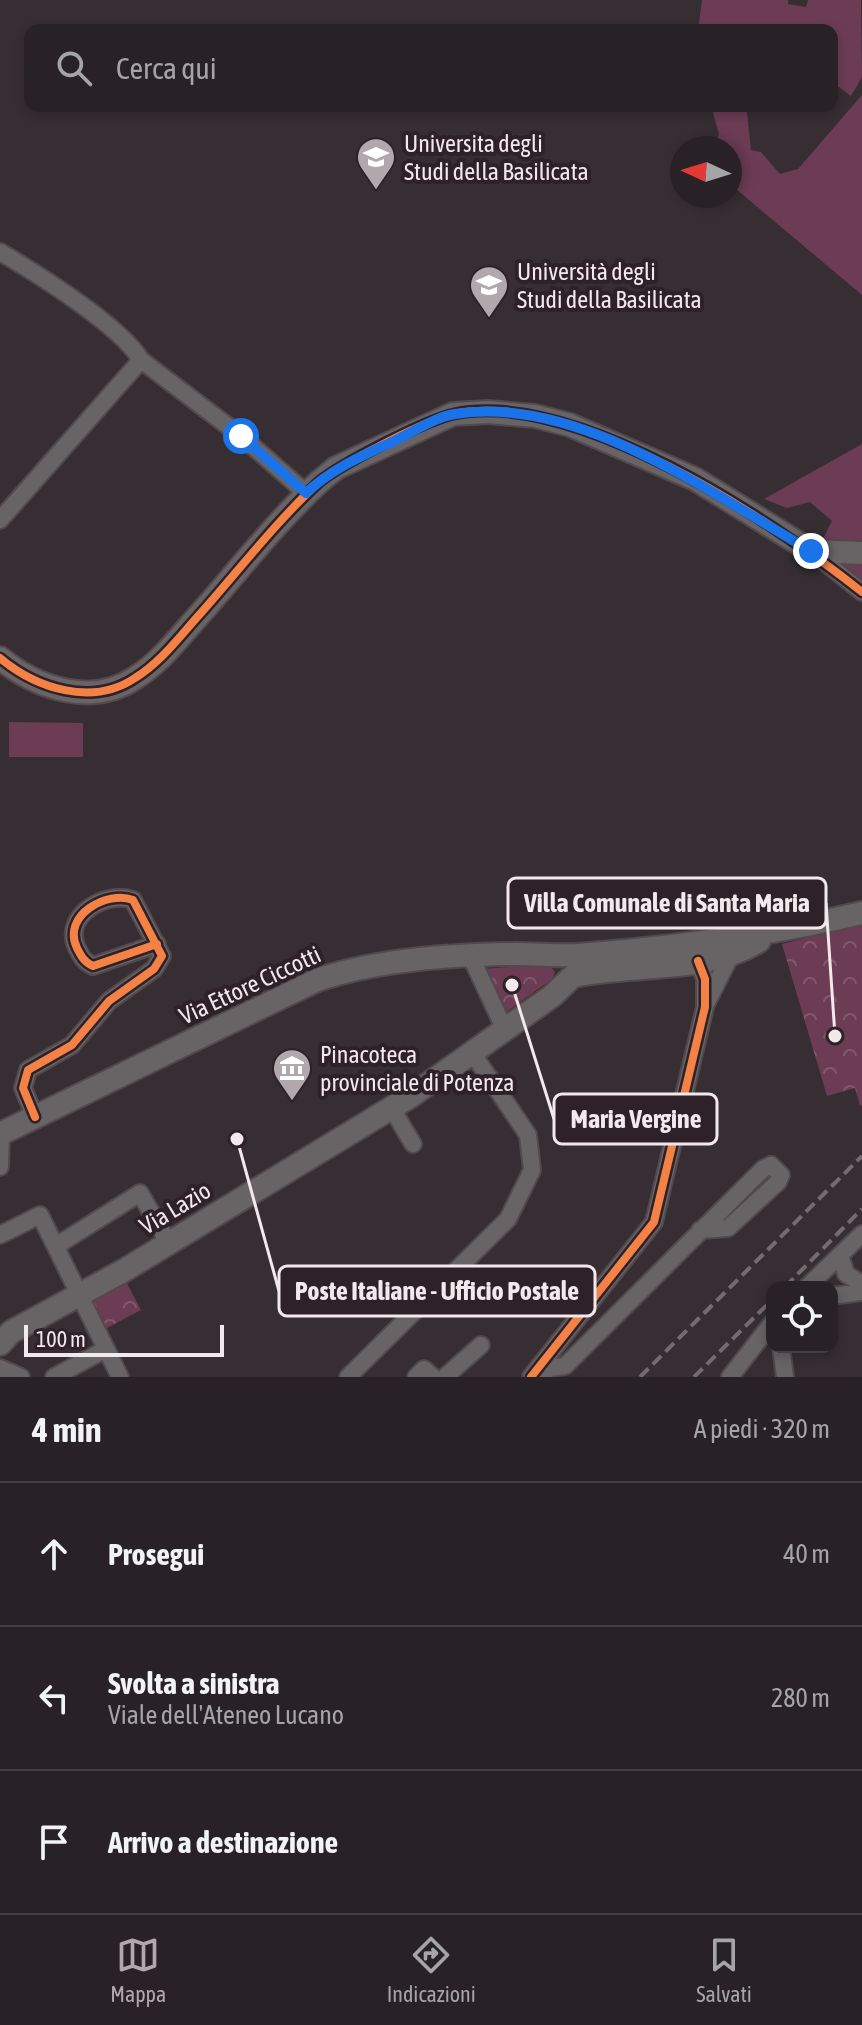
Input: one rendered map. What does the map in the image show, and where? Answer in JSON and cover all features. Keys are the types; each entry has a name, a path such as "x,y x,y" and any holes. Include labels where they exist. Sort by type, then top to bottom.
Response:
{"main road":[{"path":"0,658 20,675 45,686 73,692 98,691 133,680 168,651 306,493 336,468 453,414 488,412 535,416 570,425 695,479 811,551 862,553"},
{"path":"573,965 770,934 862,913"},
{"path":"573,965 698,961 731,955 770,934"},
{"name":"Via Ettore Ciccotti","path":"1,1134 317,980 344,971 403,961 542,954 573,965"},
{"name":"Via Lazio","path":"1,1339 168,1242 473,1054 505,1030 573,965"}],"street":[{"path":"0,252 31,270 134,347 141,360 241,436 306,493"},
{"path":"0,520 141,360"},
{"path":"811,551 862,592"},
{"path":"35,1117 23,1088 24,1075 72,1045 109,1001 154,969 162,956 157,944 144,915 133,900 126,897 110,899 75,919 71,929 80,955 93,966 157,944"},
{"path":"531,1377 654,1222 705,1007 731,955"},
{"path":"471,957 505,1030"},
{"path":"698,961 705,979 705,1007"},
{"path":"348,1377 508,1219 532,1170 528,1135 473,1054"},
{"path":"391,1107 413,1144"},
{"path":"0,1167 1,1134"},
{"path":"540,1377 549,1368 565,1366 700,1230 763,1169 771,1165 777,1169 781,1175 778,1182 728,1228 700,1230"},
{"path":"56,1246 140,1193 168,1242"},
{"path":"0,1235 40,1215 120,1377"},
{"path":"852,1246 862,1260"},
{"path":"852,1246 846,1274 862,1284"},
{"path":"814,1281 852,1246"},
{"path":"838,1295 862,1292"},
{"path":"730,1377 766,1331"},
{"path":"445,1377 481,1345"},
{"path":"54,1377 106,1349"},
{"path":"782,1353 785,1377"},
{"path":"0,1368 21,1377"},
{"path":"416,1377 424,1369 433,1377"}],"green space":[{"path":"702,0 788,0 788,4 806,7 808,0 861,0 862,77 851,96 838,86 838,24 699,24"},
{"path":"862,95 862,295 742,194 742,136 718,136 713,112 747,112 751,150 761,152 780,174 798,169"},
{"path":"862,444 862,580 832,557 822,541 832,521 810,502 787,508 764,499"},
{"path":"9,722 83,723 83,757 9,757"},
{"path":"862,924 860,1106 855,1088 827,1096 782,944"},
{"path":"548,964 555,972 552,979 505,1013 482,969"},
{"path":"124,1278 141,1310 103,1330 87,1298"}],"railway":[{"path":"640,1377 862,1156"},
{"path":"791,1281 862,1209"},
{"path":"694,1377 766,1306"}],"cycle path":[{"path":"0,658 30,678 65,690 101,691 135,678 170,648 319,482 384,444 454,414 502,412 556,421 612,440 725,497 777,530 862,592"},
{"path":"35,1117 23,1088 28,1070 72,1045 109,1001 154,969 162,956 133,900 123,898 100,902 81,916 75,925 74,936 81,956 93,966 157,944"},
{"path":"531,1377 654,1222 705,1007 705,979 698,961"}],"place":[{"name":"Universita degli Studi della Basilicata","path":"376,191"},
{"name":"Università degli Studi della Basilicata","path":"489,319"},
{"name":"Maria Vergine","path":"512,985"},
{"name":"Villa Comunale di Santa Maria","path":"835,1036"},
{"name":"Pinacoteca provinciale di Potenza","path":"292,1102"},
{"name":"Poste Italiane - Ufficio Postale","path":"237,1139"}],"route":[{"path":"241,436 306,493 336,468 453,414 488,412 535,416 570,425 695,479 811,551"}]}
